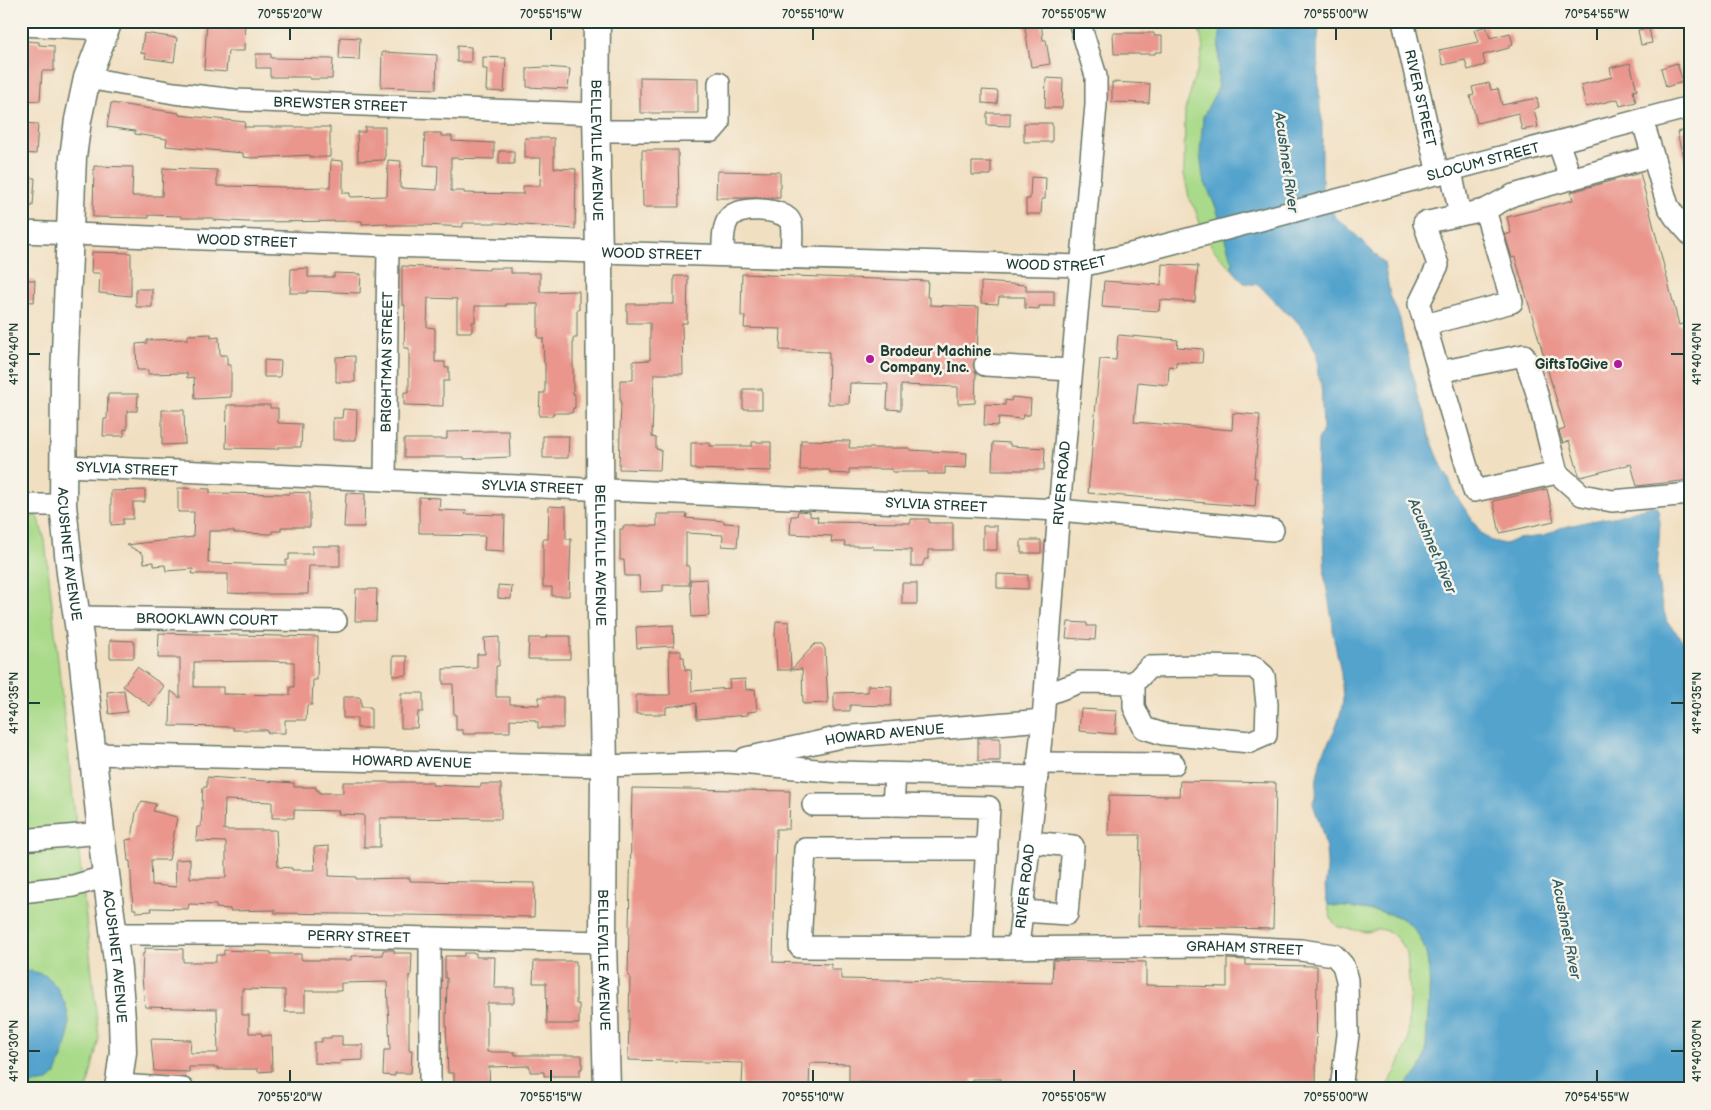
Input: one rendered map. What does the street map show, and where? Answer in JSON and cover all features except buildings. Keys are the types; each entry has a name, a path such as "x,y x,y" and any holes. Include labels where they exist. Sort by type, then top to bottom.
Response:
{"main road":[{"name":"BELLEVILLE AVENUE","path":"597,21 596,122 604,766 603,942 607,1089"},
{"name":"ACUSHNET AVENUE","path":"108,25 87,78 75,140 64,377 65,466 63,505 115,934 123,1052 118,1087"}],"street":[{"name":"RIVER ROAD","path":"1018,947 1043,720 1059,510 1096,91 1094,70 1079,21"},
{"name":"RIVER STREET","path":"1403,21 1444,172 1460,215"},
{"path":"21,25 108,25"},
{"name":"BREWSTER STREET","path":"87,78 174,93 235,100 712,131 719,123 720,83"},
{"name":"SLOCUM STREET","path":"1277,216 1690,107"},
{"path":"1642,119 1668,206 1690,234"},
{"path":"1558,142 1571,179"},
{"path":"1557,473 1474,491 1419,304 1438,265 1424,223 1485,210 1513,195 1653,156"},
{"path":"723,256 724,226 730,216 743,210 777,211 787,216 791,223 791,258"},
{"path":"1425,325 1512,302 1485,210"},
{"name":"WOOD STREET","path":"21,232 388,246 1081,266 1136,254 1277,216"},
{"name":"BRIGHTMAN STREET","path":"385,480 388,246"},
{"path":"1439,372 1524,355 1536,390 1557,473 1582,495 1612,501 1690,494"},
{"path":"985,365 1072,370"},
{"name":"SYLVIA STREET","path":"65,466 1059,510 1273,530"},
{"path":"21,505 63,505"},
{"name":"BROOKLAWN COURT","path":"77,617 336,621"},
{"path":"1045,695 1080,682 1134,682 1149,668 1198,666 1254,667 1264,676 1267,705 1266,734 1250,742 1163,734 1144,728 1134,707 1134,682"},
{"name":"HOWARD AVENUE","path":"728,762 841,737 1043,720"},
{"name":"HOWARD AVENUE","path":"94,754 604,766 728,762 839,772 895,774 1174,764"},
{"path":"893,805 895,774"},
{"path":"813,805 989,807 980,948"},
{"path":"21,840 102,833"},
{"path":"1022,911 1067,914 1073,846 1030,842"},
{"path":"987,848 805,849 800,947 1018,947"},
{"path":"21,892 74,886 107,876"},
{"name":"PERRY STREET","path":"115,934 264,934 603,942"},
{"path":"430,938 430,1089"},
{"name":"GRAHAM STREET","path":"1018,947 1219,946 1301,950 1334,956 1343,966 1347,980 1348,1035 1341,1089"},
{"path":"118,1087 183,1089"}],"green space":[{"path":"1198,21 1222,21 1219,43 1218,88 1203,117 1203,178 1217,210 1233,262 1231,268 1214,250 1202,229 1190,201 1184,174 1185,110 1203,48"},
{"path":"21,515 37,516 45,540 99,1038 87,1089 21,1089"},
{"path":"1328,905 1369,910 1400,918 1416,931 1423,943 1429,971 1425,1055 1423,1063 1414,1077 1408,1084 1399,1089 1385,1089 1396,1071 1408,1041 1410,998 1407,953 1397,938 1390,932 1380,929 1366,932 1338,927 1331,919"}],"water":[{"name":"Acushnet River","path":"1222,21 1320,21 1317,47 1322,119 1322,187 1325,198 1335,217 1350,229 1384,263 1390,295 1400,319 1410,367 1416,384 1416,393 1425,415 1429,435 1455,494 1481,533 1492,541 1505,544 1517,539 1544,536 1560,528 1618,516 1650,506 1657,506 1660,522 1657,574 1661,600 1667,622 1680,636 1687,650 1687,697 1690,701 1690,1089 1400,1089 1418,1073 1423,1065 1425,1056 1429,986 1427,957 1416,931 1406,921 1392,915 1369,910 1328,905 1326,899 1327,862 1325,847 1313,804 1316,797 1317,777 1321,758 1335,729 1343,700 1341,673 1325,579 1322,504 1317,482 1318,440 1323,430 1321,381 1318,375 1317,354 1309,337 1300,325 1259,285 1244,283 1231,268 1233,262 1217,210 1203,178 1200,153 1203,117 1218,88 1219,43"},
{"path":"32,971 47,976 58,989 66,1006 69,1019 68,1040 56,1074 47,1082 34,1084 21,1082 21,972"}],"place":[{"name":"Brodeur Machine Company, Inc.","path":"870,359"},
{"name":"GiftsToGive","path":"1618,364"}]}
